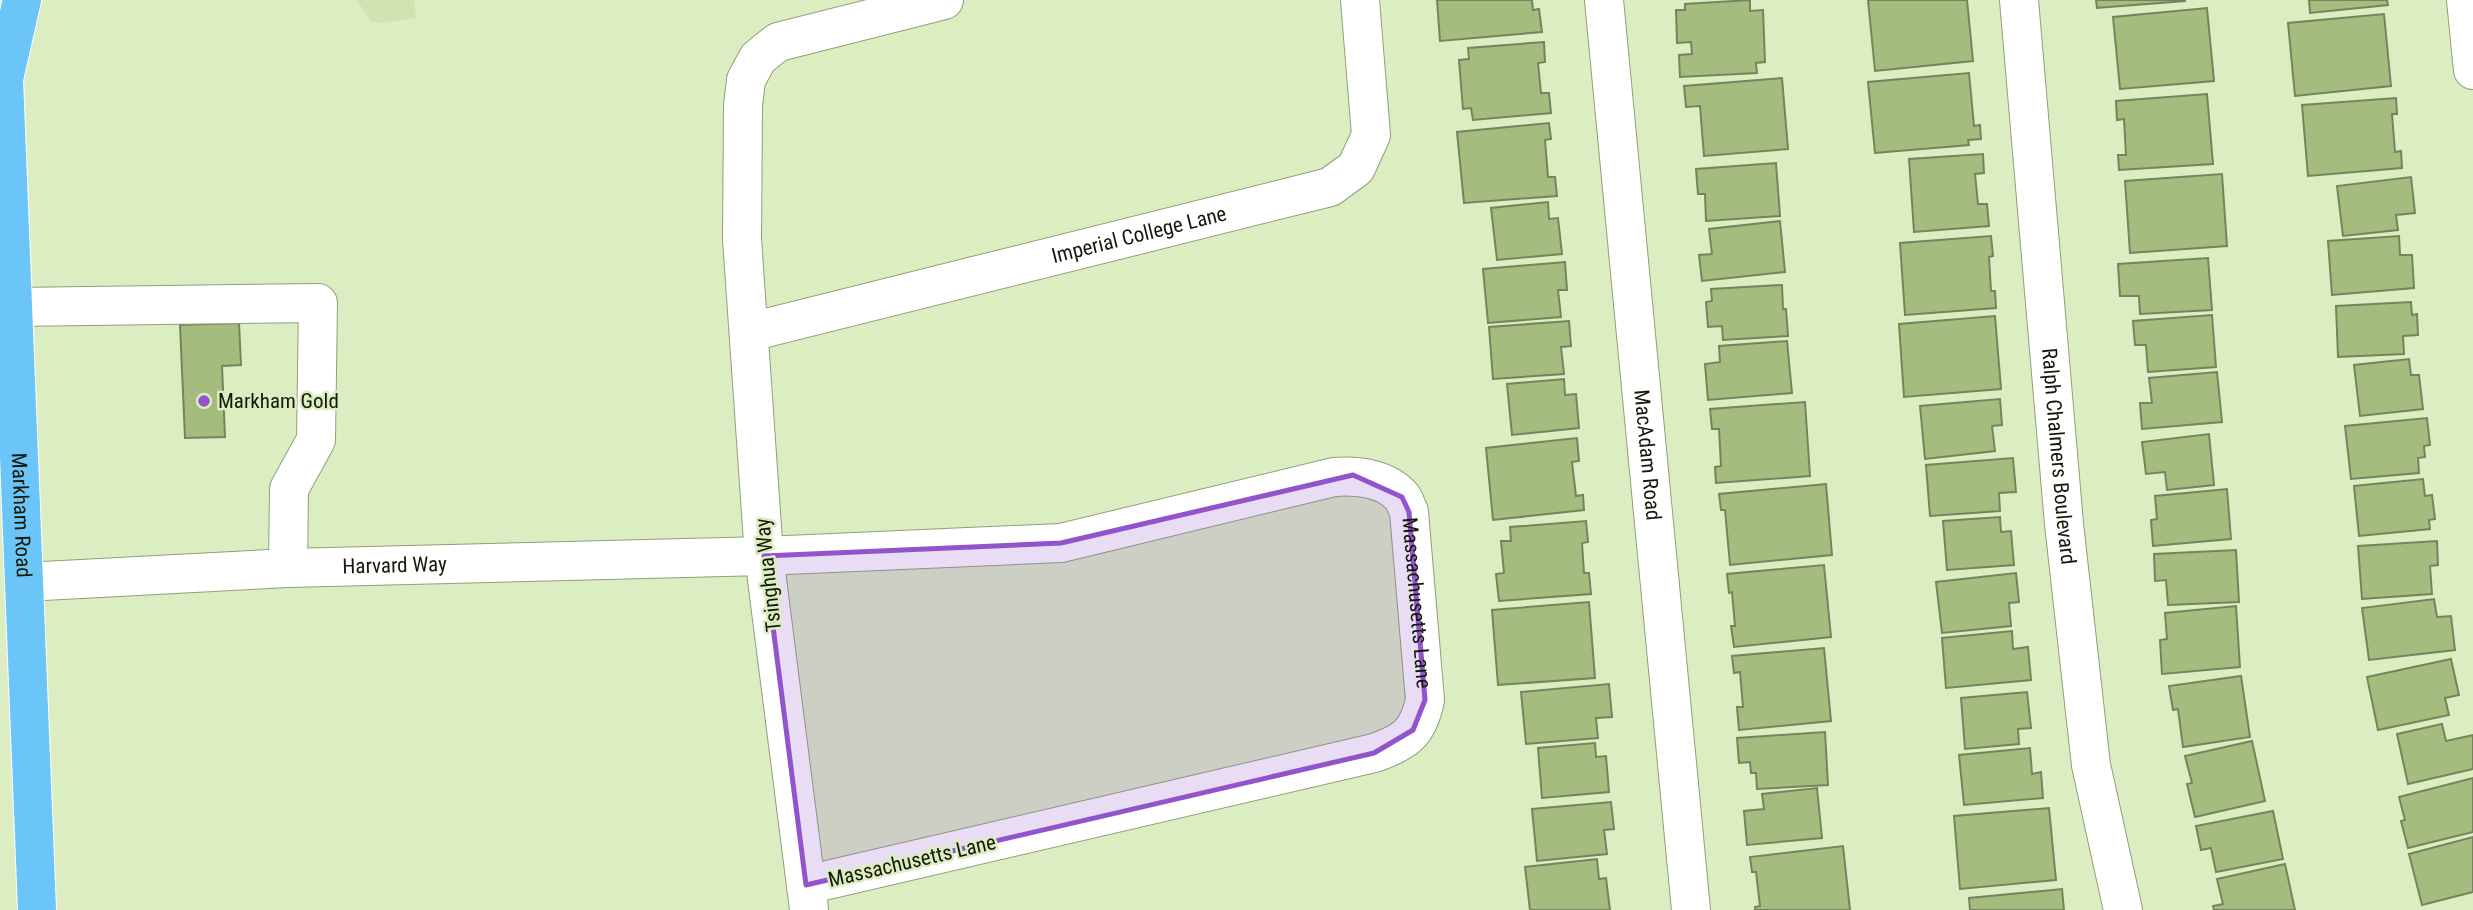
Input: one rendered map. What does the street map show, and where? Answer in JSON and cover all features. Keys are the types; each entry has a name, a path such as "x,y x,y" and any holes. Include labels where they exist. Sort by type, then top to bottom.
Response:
{"main road":[{"name":"Markham Road","path":"22,0 2,70 37,910"}],"street":[{"name":"Tsinghua Way","path":"808,897 764,555 742,239 743,106 746,80 758,58 778,42 944,0"},
{"name":"Imperial College Lane","path":"750,332 1330,187 1356,168 1371,135 1360,0"},
{"name":"MacAdam Road","path":"1604,0 1691,910"},
{"name":"Ralph Chalmers Boulevard","path":"2019,0 2032,172 2071,591 2091,765 2123,910"},
{"path":"2466,0 2473,70"},
{"path":"13,307 318,303 316,440 289,489 288,568"},
{"name":"Massachusetts Lane","path":"764,555 1061,543 1334,477 1353,475 1372,480 1402,497 1409,512 1425,700 1421,717 1404,740 1374,753 808,897"},
{"name":"Harvard Way","path":"24,582 288,568 764,555"}],"highlighted area":[{"path":"1353,475 1402,497 1409,512 1425,700 1413,730 1374,753 806,885 764,556 1061,543"}],"shaded area":[{"path":"357,0 414,0 416,18 371,22"}],"building":[{"path":"1437,0 1532,0 1533,10 1539,9 1542,32 1440,41"},
{"path":"1750,0 1750,11 1763,10 1765,62 1756,63 1757,73 1680,77 1679,55 1692,54 1691,42 1677,43 1676,10 1685,10 1685,4"},
{"path":"1868,0 1967,0 1973,61 1875,71"},
{"path":"2096,0 2185,0 2185,1 2097,8"},
{"path":"2309,0 2387,0 2388,5 2310,13"},
{"path":"2207,8 2214,81 2120,89 2113,17"},
{"path":"2384,14 2391,86 2295,96 2288,23"},
{"path":"1544,42 1545,62 1538,63 1541,93 1549,93 1551,113 1473,120 1471,108 1463,109 1459,60 1469,59 1468,48"},
{"path":"1969,73 1974,126 1980,125 1981,139 1968,140 1969,145 1875,153 1868,82"},
{"path":"1782,78 1788,149 1704,156 1700,106 1686,107 1684,86"},
{"path":"2207,94 2213,164 2119,170 2118,155 2126,155 2124,119 2117,120 2116,101"},
{"path":"2396,98 2397,114 2392,114 2395,152 2401,151 2402,168 2308,176 2302,105"},
{"path":"1549,123 1551,139 1545,140 1548,177 1555,177 1557,196 1464,203 1457,132"},
{"path":"1983,154 1984,173 1975,174 1978,204 1987,204 1989,226 1914,232 1909,159"},
{"path":"1776,163 1780,216 1706,221 1705,194 1698,194 1696,169"},
{"path":"2222,174 2227,246 2130,253 2125,181"},
{"path":"2411,177 2415,213 2396,215 2398,230 2343,236 2337,186"},
{"path":"1548,202 1549,219 1558,218 1562,254 1497,260 1491,208"},
{"path":"1780,221 1785,272 1702,281 1699,255 1712,254 1709,229"},
{"path":"1991,236 1991,291 1995,291 1996,308 1905,315 1900,243"},
{"path":"2399,236 2400,255 2412,255 2414,288 2332,295 2328,241"},
{"path":"2208,258 2212,310 2140,314 2139,296 2120,296 2118,264"},
{"path":"1565,262 1567,290 1558,290 1561,317 1488,323 1483,269"},
{"path":"1782,285 1788,336 1723,340 1722,326 1708,327 1706,302 1712,301 1711,289"},
{"path":"2411,302 2412,315 2417,314 2418,335 2403,336 2404,354 2338,357 2336,306"},
{"path":"2212,315 2216,367 2148,372 2146,345 2135,345 2133,321"},
{"path":"1995,316 2001,389 1904,397 1899,324"},
{"path":"1569,321 1571,346 1561,347 1564,374 1493,379 1489,327"},
{"name":"Markham Gold","path":"239,323 241,365 222,366 225,437 185,438 180,325"},
{"path":"1787,341 1792,393 1708,400 1705,364 1720,362 1719,346"},
{"path":"2409,359 2411,375 2419,375 2423,409 2360,416 2354,365"},
{"path":"2217,372 2222,422 2142,429 2140,403 2152,403 2149,378"},
{"path":"1564,379 1565,395 1576,394 1579,428 1512,435 1507,384"},
{"path":"2000,399 2002,425 1992,426 1995,451 1925,459 1920,406"},
{"path":"1805,402 1810,476 1716,483 1715,467 1721,466 1719,429 1712,429 1710,409"},
{"path":"2427,418 2430,445 2424,446 2425,457 2418,458 2419,473 2351,479 2345,426"},
{"path":"2209,434 2214,485 2167,490 2165,472 2146,474 2142,442"},
{"path":"1577,438 1579,461 1572,462 1576,496 1583,495 1584,510 1493,520 1486,448"},
{"path":"2013,458 2016,492 1999,493 2000,511 1930,516 1926,465"},
{"path":"2423,479 2425,496 2432,495 2435,519 2429,520 2430,529 2359,536 2354,486"},
{"path":"1826,484 1832,555 1730,565 1725,510 1721,510 1719,494"},
{"path":"2227,489 2231,539 2153,546 2151,520 2157,519 2155,496"},
{"path":"2000,517 2001,532 2011,531 2014,565 1947,570 1943,521"},
{"path":"1586,521 1588,542 1582,543 1584,573 1589,573 1591,594 1499,601 1496,574 1504,573 1501,541 1511,541 1510,527"},
{"path":"2437,541 2438,565 2430,566 2432,594 2362,599 2358,546"},
{"path":"2236,550 2239,602 2168,605 2166,580 2155,581 2154,554"},
{"path":"1824,565 1831,637 1734,647 1731,626 1735,626 1732,592 1729,593 1727,574"},
{"path":"2016,573 2019,602 2009,603 2011,626 1942,633 1936,582"},
{"path":"2434,599 2437,617 2451,616 2455,650 2369,660 2362,608"},
{"path":"1589,602 1595,678 1498,685 1492,610"},
{"path":"2236,606 2240,667 2162,674 2160,640 2167,639 2165,613"},
{"path":"2012,631 2013,649 2028,647 2031,680 1946,688 1942,638"},
{"path":"1824,648 1831,721 1739,730 1737,707 1743,707 1740,672 1734,673 1732,656"},
{"path":"2451,659 2459,695 2445,698 2449,715 2378,730 2367,677"},
{"path":"2241,676 2250,737 2183,747 2178,709 2173,710 2169,686"},
{"path":"1609,684 1612,717 1596,718 1598,738 1526,744 1521,692"},
{"path":"2027,692 2031,728 2018,729 2019,744 1965,749 1961,698"},
{"path":"2442,724 2446,741 2473,735 2473,769 2408,784 2397,734"},
{"path":"1825,732 1828,785 1757,789 1756,773 1751,773 1750,762 1739,763 1737,738"},
{"path":"2252,741 2265,801 2195,817 2187,784 2192,783 2185,756"},
{"path":"1595,743 1596,757 1606,756 1609,792 1542,798 1538,748"},
{"path":"2030,748 2032,774 2041,772 2043,798 1964,805 1959,755"},
{"path":"2473,778 2473,832 2408,848 2401,821 2405,820 2399,797"},
{"path":"1817,788 1822,838 1747,845 1744,811 1764,809 1762,794"},
{"path":"1611,802 1614,829 1604,830 1607,854 1537,861 1532,809"},
{"path":"2049,808 2056,880 1960,889 1954,816"},
{"path":"2273,811 2283,859 2216,872 2211,848 2201,850 2196,826"},
{"path":"2473,837 2473,892 2422,905 2409,854"},
{"path":"1843,846 1850,910 1755,910 1755,907 1760,906 1756,872 1752,872 1750,857"},
{"path":"1597,859 1599,879 1606,878 1610,910 1530,910 1525,867"},
{"path":"2285,864 2295,910 2214,910 2213,906 2223,904 2217,879"},
{"path":"2062,889 2064,910 1970,910 1969,898"}],"place":[{"name":"Markham Gold","path":"204,401"}]}
